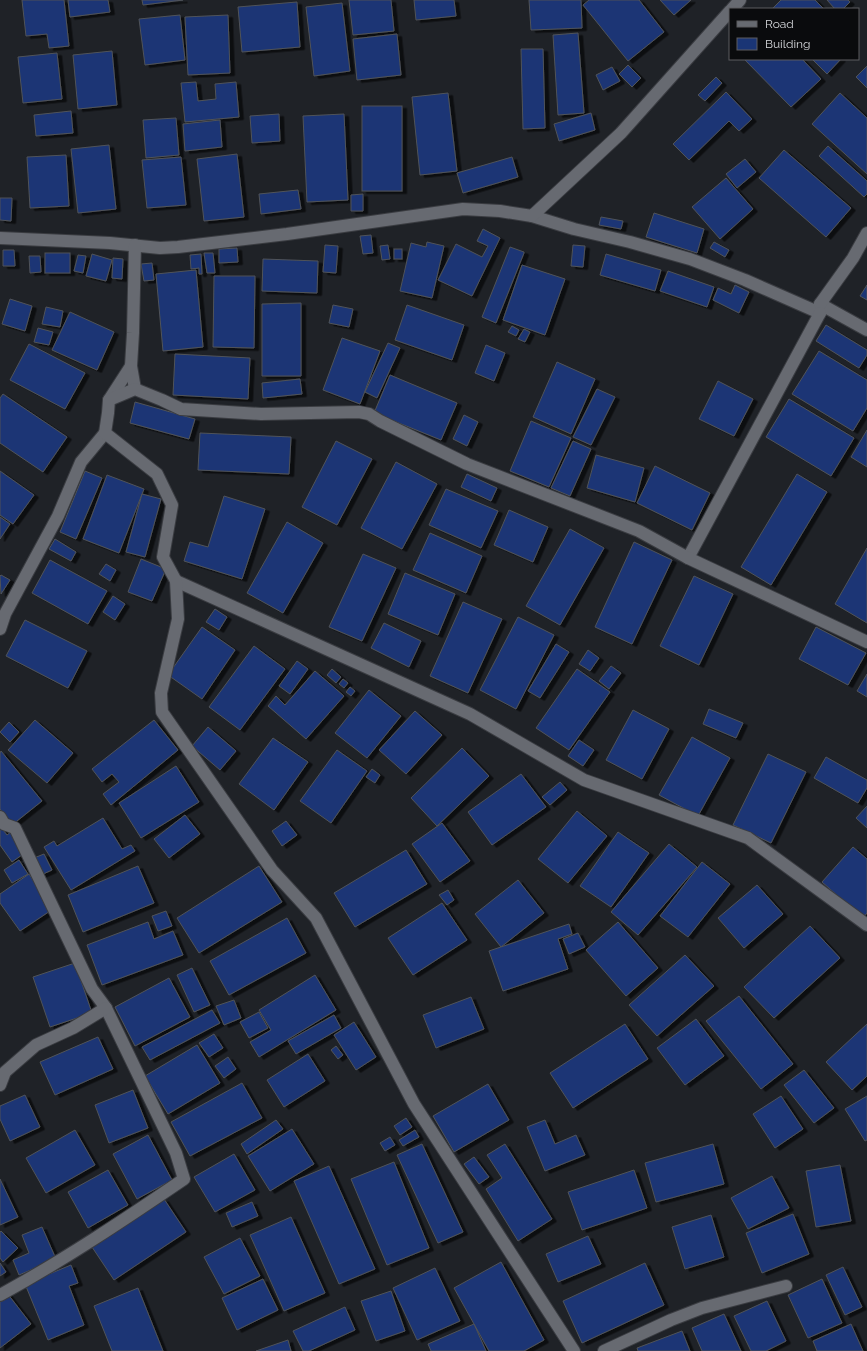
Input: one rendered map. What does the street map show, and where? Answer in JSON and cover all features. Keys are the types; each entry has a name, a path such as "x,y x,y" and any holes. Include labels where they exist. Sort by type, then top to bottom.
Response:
{"street":[{"path":"733,8 740,0"},
{"path":"532,216 621,133 729,13"},
{"path":"0,238 110,243 160,248 287,234 463,209 500,211 532,216 574,229 630,242 690,259 820,309 867,330"},
{"path":"688,558 820,309 853,258 867,233"},
{"path":"135,245 131,366 136,389"},
{"path":"0,629 6,614 58,516 81,462 105,433 109,400 131,366"},
{"path":"109,400 136,389 181,409 261,414 334,412 359,412 369,414 380,421 467,464 639,531 688,558 867,642"},
{"path":"105,433 157,474 172,504 163,557 176,581 178,619 161,693 162,712 272,870 316,918 414,1104 574,1351"},
{"path":"176,581 470,714 584,780 748,838 867,925"},
{"path":"0,817 4,824 15,828 92,989 106,1008 176,1153 184,1179 111,1228 34,1276 0,1295"},
{"path":"0,1085 5,1072 36,1045 73,1028 106,1008"},
{"path":"604,1351 671,1320 696,1311 743,1296 786,1286"}],"building":[{"path":"22,0 64,0 69,46 49,48 47,34 26,36"},
{"path":"68,0 108,0 110,12 70,17"},
{"path":"142,0 183,0 143,5"},
{"path":"349,0 391,0 394,31 353,35"},
{"path":"414,0 454,0 456,16 416,20"},
{"path":"529,0 581,0 582,28 531,30"},
{"path":"589,0 639,0 664,32 628,61 583,5"},
{"path":"660,0 691,0 674,15"},
{"path":"781,0 815,0 823,8 773,8"},
{"path":"827,0 848,0 850,2 844,8 834,8"},
{"path":"297,2 300,47 242,52 238,7"},
{"path":"342,3 350,71 314,76 306,7"},
{"path":"180,15 185,60 145,65 139,19"},
{"path":"228,15 230,73 188,75 185,17"},
{"path":"578,33 584,113 558,115 553,35"},
{"path":"397,34 401,75 357,80 353,39"},
{"path":"521,49 543,49 545,128 523,129"},
{"path":"112,51 117,105 78,109 73,55"},
{"path":"57,53 62,99 23,103 18,57"},
{"path":"745,60 803,60 821,79 791,107"},
{"path":"813,60 840,60 827,74"},
{"path":"628,65 641,78 632,87 619,74"},
{"path":"867,66 867,88 856,77"},
{"path":"612,67 620,81 603,90 596,75"},
{"path":"716,77 722,83 705,101 698,95"},
{"path":"196,82 198,101 216,99 215,84 236,82 239,117 185,122 181,83"},
{"path":"726,92 752,119 739,131 729,121 689,160 673,144"},
{"path":"448,93 457,171 420,175 412,97"},
{"path":"840,93 867,118 867,174 812,124"},
{"path":"362,106 402,106 402,191 362,191"},
{"path":"71,111 73,133 36,136 34,115"},
{"path":"591,113 595,130 559,141 554,124"},
{"path":"279,114 280,141 252,143 250,116"},
{"path":"344,114 348,200 307,202 303,116"},
{"path":"176,118 179,155 146,158 143,120"},
{"path":"220,120 222,147 185,151 183,124"},
{"path":"109,145 116,209 78,213 71,149"},
{"path":"828,146 867,181 867,194 864,197 819,156"},
{"path":"784,150 851,208 826,237 759,178"},
{"path":"237,154 244,217 204,221 197,159"},
{"path":"66,155 69,206 30,208 27,157"},
{"path":"181,157 186,205 147,208 142,160"},
{"path":"512,157 518,177 463,193 457,173"},
{"path":"745,159 756,172 737,188 726,174"},
{"path":"726,178 753,209 720,239 692,207"},
{"path":"298,190 301,209 261,214 259,194"},
{"path":"363,194 363,211 351,211 351,195"},
{"path":"0,198 12,198 11,221 0,220"},
{"path":"654,213 704,229 697,253 646,237"},
{"path":"601,217 623,221 621,229 599,225"},
{"path":"483,229 500,238 472,296 438,280 456,244 482,257 488,246 477,241"},
{"path":"371,235 373,253 363,254 360,236"},
{"path":"427,242 444,246 432,298 400,291 411,243 426,247"},
{"path":"714,242 729,250 725,257 710,248"},
{"path":"325,245 338,246 336,273 323,272"},
{"path":"388,245 390,259 382,260 380,246"},
{"path":"573,245 585,246 583,267 571,266"},
{"path":"510,247 524,253 496,323 482,317"},
{"path":"237,248 238,262 219,263 219,249"},
{"path":"394,249 402,249 402,259 394,259"},
{"path":"3,250 14,250 15,266 3,266"},
{"path":"45,253 70,253 70,273 45,273"},
{"path":"204,253 213,253 215,273 207,273"},
{"path":"92,254 112,260 106,281 86,276"},
{"path":"201,254 202,274 199,274 199,268 191,269 190,255"},
{"path":"606,254 661,270 655,291 600,275"},
{"path":"78,255 86,256 83,273 74,271"},
{"path":"29,256 40,256 41,272 30,273"},
{"path":"113,258 123,259 122,279 112,278"},
{"path":"263,259 318,261 317,293 262,291"},
{"path":"152,263 154,280 144,281 141,264"},
{"path":"522,265 565,279 545,335 503,320"},
{"path":"196,270 203,347 163,351 156,274"},
{"path":"668,271 714,287 707,307 660,291"},
{"path":"214,276 255,276 254,348 213,347"},
{"path":"735,285 749,292 739,313 713,300 718,288 731,294"},
{"path":"867,285 867,300 860,296"},
{"path":"10,299 32,306 25,331 2,324"},
{"path":"301,303 301,376 262,376 262,304"},
{"path":"333,305 353,309 349,327 329,323"},
{"path":"407,305 464,325 452,360 395,340"},
{"path":"46,307 63,311 60,327 42,324"},
{"path":"70,312 114,332 97,370 52,350"},
{"path":"826,325 867,350 867,355 859,368 816,341"},
{"path":"512,326 519,330 516,336 508,332"},
{"path":"38,328 53,332 49,345 34,342"},
{"path":"524,329 530,332 525,342 518,339"},
{"path":"342,338 380,351 360,404 323,390"},
{"path":"388,343 400,348 377,398 365,392"},
{"path":"29,344 85,373 65,409 10,380"},
{"path":"486,345 505,353 494,381 475,373"},
{"path":"819,351 867,380 867,408 853,431 792,394"},
{"path":"175,354 250,358 248,399 173,395"},
{"path":"557,362 595,379 571,434 533,417"},
{"path":"390,375 457,403 441,440 374,413"},
{"path":"300,379 302,394 263,398 262,383"},
{"path":"718,381 753,399 734,436 699,419"},
{"path":"597,389 615,397 591,445 573,437"},
{"path":"3,394 67,437 43,472 0,443 0,398"},
{"path":"789,399 854,438 831,476 766,437"},
{"path":"135,402 195,419 189,439 130,423"},
{"path":"464,415 478,422 467,446 453,439"},
{"path":"531,421 571,438 549,487 510,471"},
{"path":"867,430 867,467 851,457"},
{"path":"200,433 291,437 289,474 198,470"},
{"path":"336,441 372,459 337,525 302,507"},
{"path":"573,441 591,449 570,496 551,488"},
{"path":"596,455 644,468 635,502 587,488"},
{"path":"396,462 437,484 402,549 361,528"},
{"path":"655,466 710,493 692,530 637,503"},
{"path":"0,471 34,495 13,524 0,515"},
{"path":"85,471 102,478 76,539 60,532"},
{"path":"467,474 497,488 491,501 461,487"},
{"path":"797,474 827,492 771,585 741,567"},
{"path":"107,475 144,489 119,553 83,539"},
{"path":"446,489 498,511 481,548 429,525"},
{"path":"142,494 161,499 145,557 126,552"},
{"path":"224,496 265,509 242,579 184,561 190,542 208,547"},
{"path":"509,510 548,527 533,562 494,545"},
{"path":"0,517 10,524 0,539"},
{"path":"287,522 323,543 283,613 247,593"},
{"path":"570,529 604,548 560,625 526,606"},
{"path":"430,533 482,556 466,593 413,570"},
{"path":"55,539 76,552 71,561 49,549"},
{"path":"634,542 672,560 632,644 595,627"},
{"path":"867,548 867,623 835,604"},
{"path":"363,554 396,568 362,641 329,627"},
{"path":"141,559 166,569 152,601 128,592"},
{"path":"50,560 107,591 88,624 32,593"},
{"path":"106,564 116,570 110,581 99,574"},
{"path":"405,573 455,594 438,635 388,614"},
{"path":"1,575 10,580 1,594 0,576"},
{"path":"694,576 733,594 699,665 660,646"},
{"path":"113,596 125,604 115,620 103,612"},
{"path":"463,602 502,619 468,693 430,676"},
{"path":"215,609 227,617 219,630 206,622"},
{"path":"518,617 554,635 516,709 480,690"},
{"path":"25,620 87,651 68,688 6,656"},
{"path":"384,623 421,641 409,667 371,648"},
{"path":"202,627 235,650 202,699 168,675"},
{"path":"816,627 866,653 848,685 799,659"},
{"path":"556,644 569,652 540,698 528,691"},
{"path":"254,646 285,669 240,730 209,707"},
{"path":"588,650 599,658 590,671 579,664"},
{"path":"297,661 308,669 290,694 279,686"},
{"path":"611,666 621,673 609,689 599,681"},
{"path":"332,669 341,677 336,683 327,675"},
{"path":"577,669 610,692 569,750 536,728"},
{"path":"315,671 344,696 306,739 268,706 276,696 285,705"},
{"path":"867,674 867,697 857,691"},
{"path":"343,679 348,683 344,688 339,684"},
{"path":"350,687 355,691 351,696 346,692"},
{"path":"369,690 401,716 367,758 335,733"},
{"path":"709,709 743,723 736,738 703,724"},
{"path":"633,710 669,729 642,779 606,760"},
{"path":"415,711 442,735 406,774 379,750"},
{"path":"35,720 73,753 47,783 8,750"},
{"path":"154,720 178,750 111,805 103,794 119,782 112,774 102,782 92,769"},
{"path":"9,722 19,732 10,742 0,732"},
{"path":"208,727 236,751 220,770 192,746"},
{"path":"692,737 730,758 698,816 659,795"},
{"path":"273,738 308,762 274,810 239,784"},
{"path":"579,740 594,750 583,766 568,756"},
{"path":"462,748 489,776 437,826 411,798"},
{"path":"337,750 367,771 331,823 300,801"},
{"path":"1,751 42,801 12,825 0,809"},
{"path":"768,754 806,772 771,843 733,825"},
{"path":"826,757 867,780 867,788 858,803 814,778"},
{"path":"176,766 199,802 141,838 119,803"},
{"path":"372,769 380,775 375,783 366,777"},
{"path":"521,774 546,807 492,845 468,812"},
{"path":"560,782 567,790 550,805 542,797"},
{"path":"867,806 867,828 856,818"},
{"path":"577,811 607,836 568,883 538,859"},
{"path":"185,815 200,834 169,858 154,839"},
{"path":"103,818 122,849 131,845 135,851 71,890 44,847 54,841 57,846"},
{"path":"286,821 297,835 282,846 272,831"},
{"path":"442,823 470,861 440,882 412,844"},
{"path":"0,826 7,835 11,832 26,852 12,862 0,845"},
{"path":"618,832 649,853 611,907 580,886"},
{"path":"669,844 697,867 638,935 611,912"},
{"path":"853,847 867,859 867,913 863,918 822,882"},
{"path":"406,850 427,884 355,927 334,893"},
{"path":"44,854 52,870 41,875 34,858"},
{"path":"19,860 28,874 12,883 4,870"},
{"path":"702,862 730,884 688,937 660,916"},
{"path":"138,866 154,903 83,932 68,895"},
{"path":"259,866 282,902 199,953 177,918"},
{"path":"29,874 53,909 20,931 0,903 0,894"},
{"path":"518,880 544,913 501,947 475,914"},
{"path":"757,885 783,914 744,948 718,918"},
{"path":"448,890 454,900 447,905 439,895"},
{"path":"442,903 467,940 413,975 388,938"},
{"path":"166,911 172,926 158,931 152,916"},
{"path":"287,918 306,953 229,995 210,961"},
{"path":"148,922 154,939 173,931 183,955 102,985 87,945"},
{"path":"618,922 658,968 626,996 586,950"},
{"path":"569,924 572,934 558,939 568,969 503,991 489,951"},
{"path":"810,926 840,958 774,1018 744,987"},
{"path":"578,933 585,947 569,954 563,939"},
{"path":"685,955 714,986 657,1036 629,1005"},
{"path":"75,963 92,1013 50,1027 33,977"},
{"path":"192,968 210,1005 194,1012 177,975"},
{"path":"315,975 336,1010 259,1057 250,1042 271,1030 259,1010"},
{"path":"169,978 190,1017 135,1046 115,1007"},
{"path":"739,996 793,1064 761,1089 706,1021"},
{"path":"471,997 484,1029 436,1048 423,1015"},
{"path":"234,1000 241,1018 224,1025 216,1006"},
{"path":"212,1010 220,1023 150,1060 142,1047"},
{"path":"259,1012 268,1028 249,1038 240,1022"},
{"path":"334,1015 341,1028 296,1054 288,1041"},
{"path":"696,1019 724,1056 685,1085 657,1048"},
{"path":"354,1022 376,1057 356,1070 334,1035"},
{"path":"625,1024 648,1059 573,1108 550,1073"},
{"path":"867,1024 867,1076 852,1090 826,1062"},
{"path":"214,1034 223,1048 209,1057 199,1043"},
{"path":"98,1037 113,1069 55,1095 40,1062"},
{"path":"197,1045 220,1083 168,1114 145,1076"},
{"path":"336,1046 343,1055 338,1059 331,1050"},
{"path":"308,1054 325,1081 284,1107 267,1080"},
{"path":"228,1057 236,1069 224,1078 215,1066"},
{"path":"804,1070 834,1108 814,1123 784,1085"},
{"path":"242,1083 262,1118 190,1156 171,1122"},
{"path":"488,1084 509,1120 454,1152 433,1116"},
{"path":"133,1090 148,1128 109,1143 95,1105"},
{"path":"25,1095 40,1127 10,1141 0,1119 0,1106"},
{"path":"781,1096 803,1129 775,1148 753,1114"},
{"path":"867,1096 867,1140 865,1141 845,1109"},
{"path":"406,1118 412,1127 400,1135 394,1126"},
{"path":"276,1120 283,1129 247,1154 241,1144"},
{"path":"545,1120 555,1144 576,1135 585,1155 545,1171 527,1127"},
{"path":"292,1129 314,1164 270,1191 248,1156"},
{"path":"75,1130 95,1165 46,1193 26,1158"},
{"path":"415,1130 419,1137 403,1146 399,1140"},
{"path":"148,1135 172,1180 137,1199 113,1154"},
{"path":"390,1137 395,1145 385,1151 380,1143"},
{"path":"422,1144 463,1232 438,1243 397,1155"},
{"path":"505,1144 552,1219 518,1241 486,1189 502,1178 487,1155"},
{"path":"713,1144 724,1184 656,1202 645,1163"},
{"path":"234,1154 255,1190 215,1212 194,1177"},
{"path":"474,1157 489,1177 479,1184 464,1164"},
{"path":"394,1162 429,1248 387,1265 351,1179"},
{"path":"840,1165 851,1221 816,1227 806,1171"},
{"path":"329,1166 375,1269 339,1284 294,1181"},
{"path":"108,1170 128,1205 88,1228 68,1192"},
{"path":"634,1170 647,1208 582,1230 568,1192"},
{"path":"772,1176 789,1208 748,1229 731,1198"},
{"path":"0,1179 18,1217 0,1225"},
{"path":"164,1199 186,1232 114,1280 92,1247"},
{"path":"252,1202 258,1216 232,1227 226,1213"},
{"path":"793,1214 809,1254 762,1273 746,1233"},
{"path":"711,1215 724,1257 685,1269 672,1227"},
{"path":"291,1217 325,1293 284,1311 250,1235"},
{"path":"42,1227 56,1259 19,1275 13,1260 29,1253 22,1235"},
{"path":"1,1231 18,1248 3,1262 0,1258"},
{"path":"588,1236 601,1264 558,1282 546,1254"},
{"path":"240,1238 260,1276 224,1294 204,1257"},
{"path":"501,1262 544,1340 524,1351 489,1351 454,1288"},
{"path":"0,1263 6,1272 0,1276"},
{"path":"645,1263 664,1305 582,1343 563,1301"},
{"path":"71,1265 78,1283 69,1286 84,1325 48,1340 25,1284"},
{"path":"843,1267 862,1307 845,1315 826,1275"},
{"path":"435,1268 460,1321 417,1340 393,1288"},
{"path":"263,1279 278,1310 237,1330 222,1298"},
{"path":"822,1279 842,1323 808,1338 788,1295"},
{"path":"138,1288 163,1351 112,1351 94,1306"},
{"path":"391,1291 405,1331 376,1341 361,1301"},
{"path":"7,1293 31,1324 0,1348 0,1299"},
{"path":"767,1301 786,1341 766,1351 751,1351 734,1316"},
{"path":"345,1307 355,1330 309,1351 303,1351 293,1331"},
{"path":"724,1314 741,1351 702,1351 692,1328"},
{"path":"474,1324 486,1351 431,1351 428,1344"},
{"path":"851,1324 863,1351 817,1351 813,1341"},
{"path":"682,1331 690,1351 638,1351 637,1348"},
{"path":"288,1340 291,1351 256,1351"}]}
